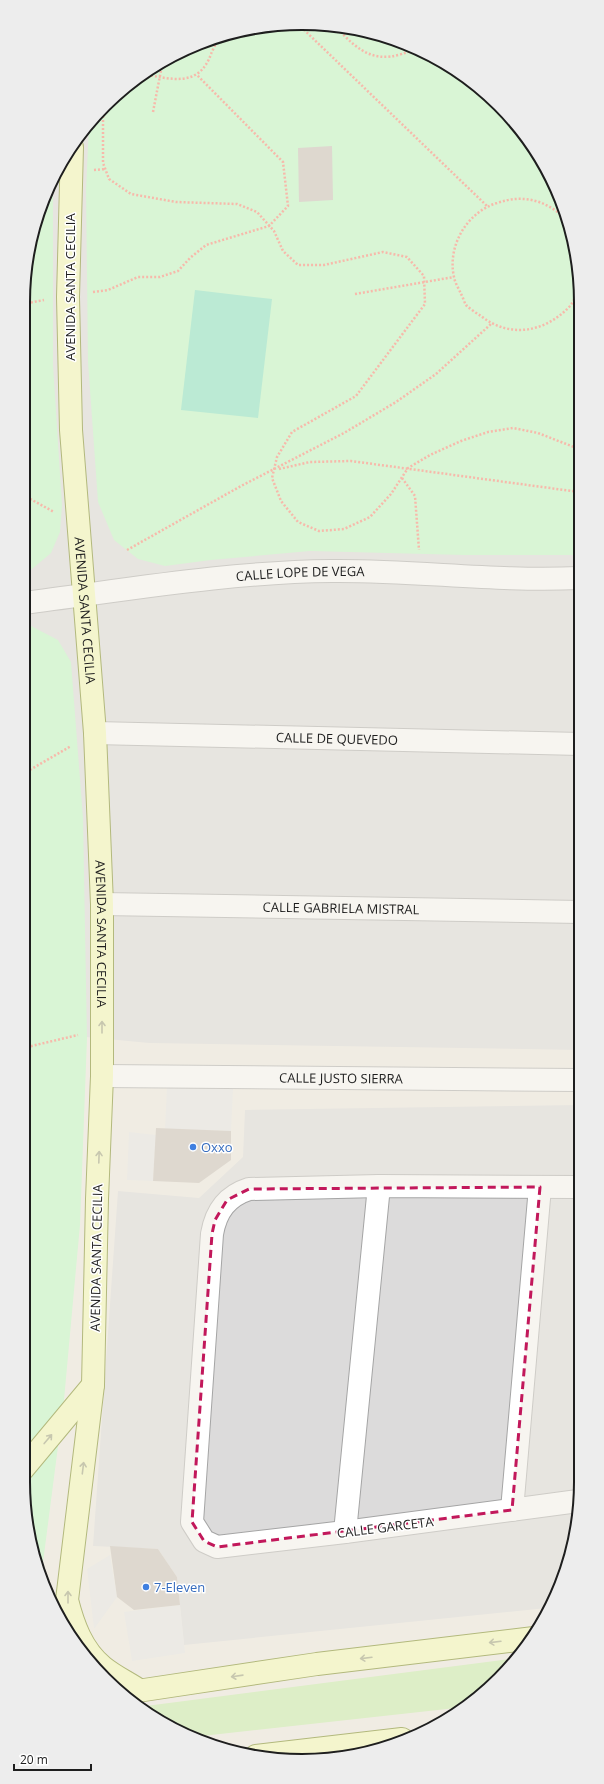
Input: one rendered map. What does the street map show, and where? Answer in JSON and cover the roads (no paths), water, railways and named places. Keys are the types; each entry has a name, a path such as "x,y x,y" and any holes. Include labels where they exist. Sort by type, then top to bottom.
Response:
{"street":[{"name":"AVENIDA SANTA CECILIA","path":"72,157 68,297 71,430 95,733 102,904 102,1076 97,1199 93,1385 67,1600 73,1623 86,1648 102,1666 130,1692"},
{"name":"CALLE LOPE DE VEGA","path":"30,602 206,579 332,571 412,572 511,578 574,578"},
{"name":"CALLE DE QUEVEDO","path":"95,733 574,744"},
{"name":"CALLE GABRIELA MISTRAL","path":"102,904 574,912"},
{"name":"CALLE JUSTO SIERRA","path":"102,1076 574,1080"},
{"path":"345,1532 379,1186 574,1187"},
{"name":"CALLE GARCETA","path":"379,1186 249,1189 238,1192 227,1200 215,1220 212,1234 192,1522 197,1532 204,1541 217,1547 345,1532 573,1502"},
{"path":"512,1510 540,1187"},
{"path":"30,1461 93,1385"},
{"path":"130,1692 317,1664 524,1639"},
{"path":"282,1753 386,1741"}],"place":[{"name":"Oxxo","path":"193,1147"},
{"name":"7-Eleven","path":"146,1587"}]}
